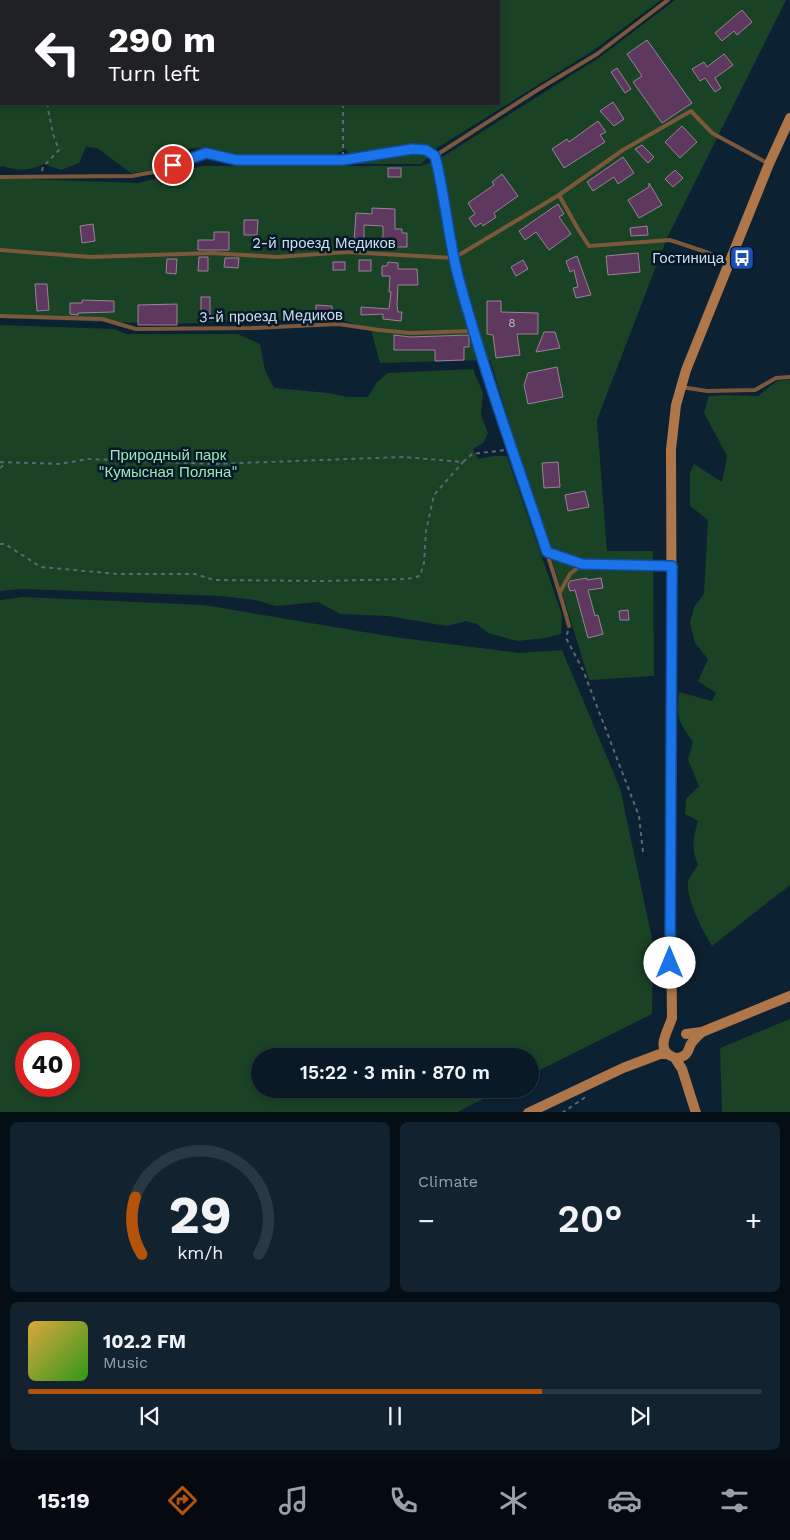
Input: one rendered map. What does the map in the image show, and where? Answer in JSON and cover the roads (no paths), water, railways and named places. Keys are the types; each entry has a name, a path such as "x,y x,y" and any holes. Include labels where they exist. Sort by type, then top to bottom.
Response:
{"street":[{"path":"696,1112 682,1069 663,1042 672,1018 670,830 672,736 671,449 676,405 686,370 769,164 790,118"},
{"path":"667,1034 670,1032 702,1032 790,996"},
{"path":"672,1018 690,1046"},
{"path":"528,1112 598,1079 650,1058 689,1050 695,1039 702,1032"}],"lane":[{"path":"435,156 597,54 668,0"},
{"path":"454,258 559,195 623,150 691,111 712,133 769,164"},
{"path":"0,177 132,176 159,171 206,153 236,160 344,160 412,149 426,150 435,156 454,258 473,332 547,552 569,626"},
{"path":"559,195 590,246 670,240 709,253 728,264"},
{"name":"2-й проезд Медиков","path":"0,250 90,257 212,253 277,257 348,252 454,258"},
{"name":"3-й проезд Медиков","path":"0,316 102,319 136,329 252,328 338,324 410,333 473,332"},
{"path":"681,387 707,391 755,390 776,378 790,377"},
{"path":"547,552 582,564 672,566"},
{"path":"560,592 570,574 582,564"}],"place":[{"name":"Гостиница","path":"742,258"}],"park label":[{"name":"Природный парк \"Кумысная Поляна\"","path":"168,464"}]}
